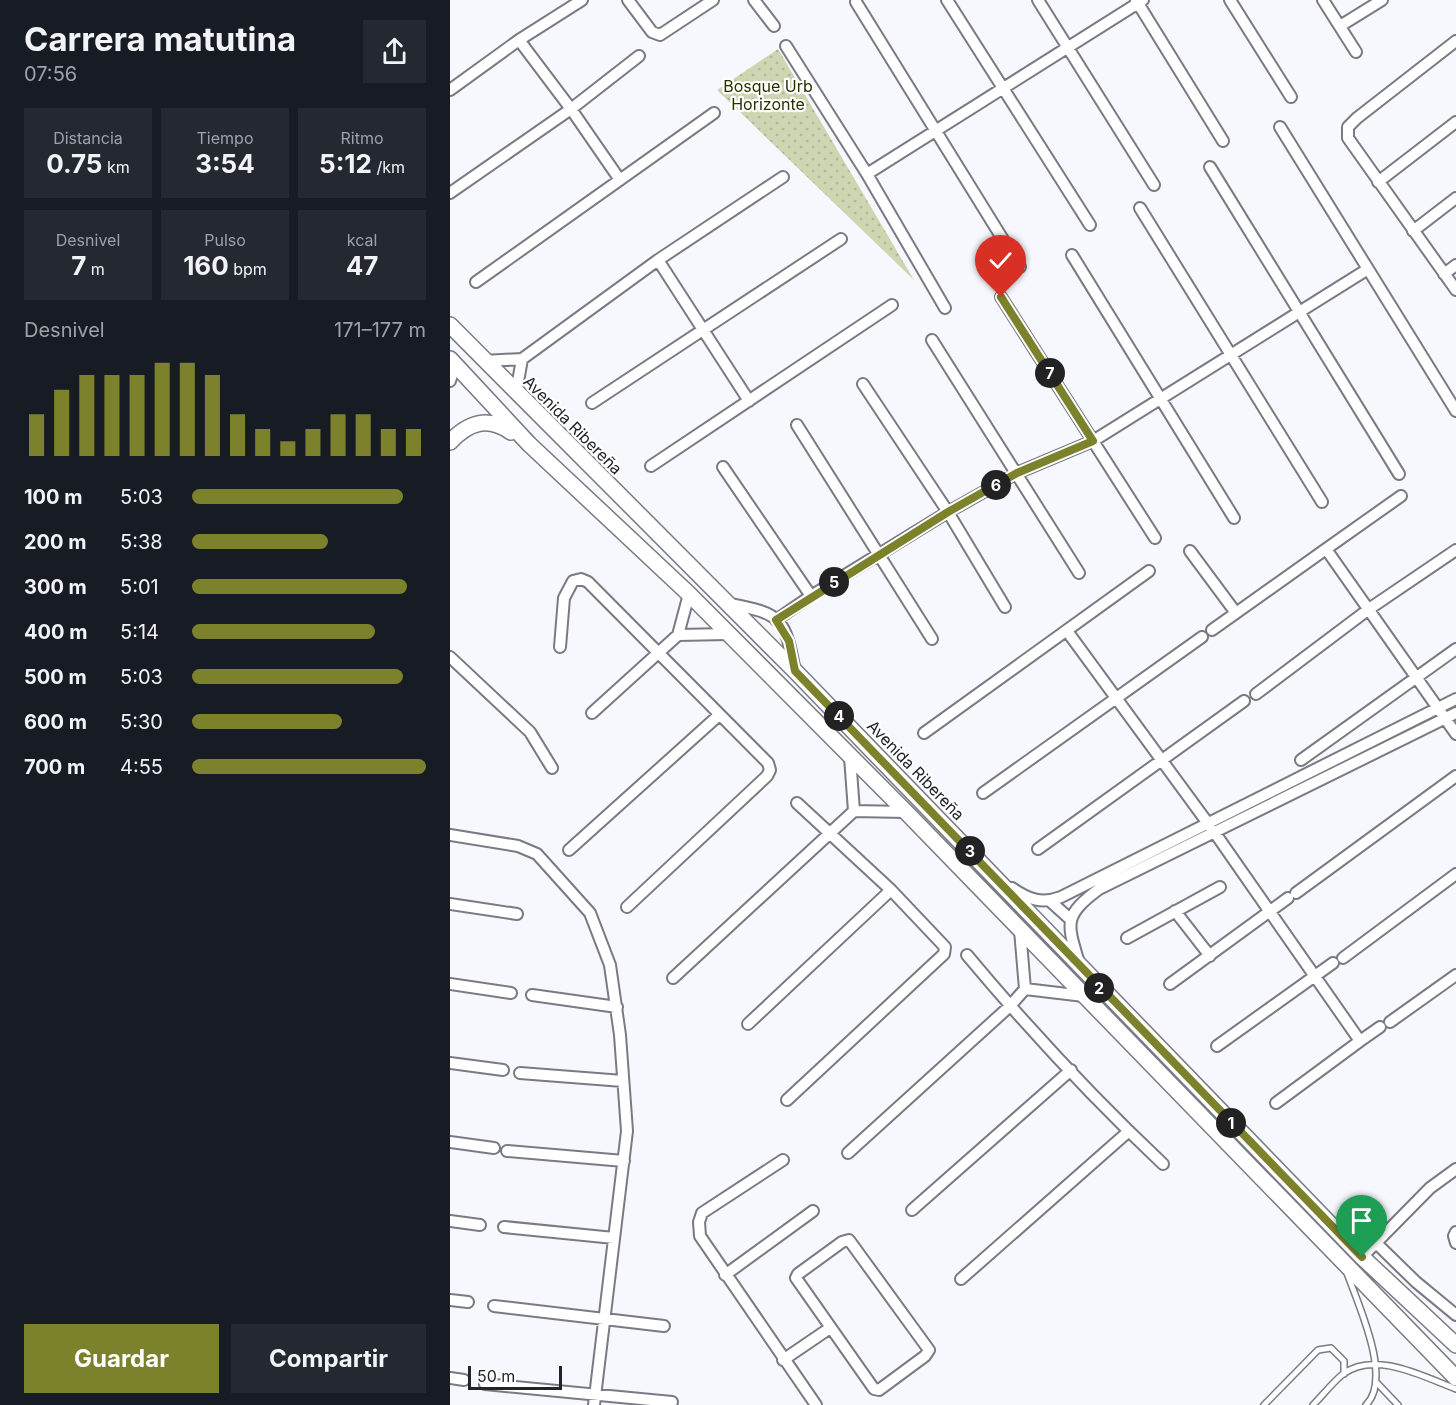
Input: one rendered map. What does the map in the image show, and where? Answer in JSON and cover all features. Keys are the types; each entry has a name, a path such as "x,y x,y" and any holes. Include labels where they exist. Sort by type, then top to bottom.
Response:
{"street":[{"path":"450,90 519,40 582,0"},
{"path":"628,0 652,32 660,35 713,0"},
{"path":"754,0 774,26"},
{"path":"947,0 1090,225"},
{"path":"1038,0 1154,185"},
{"path":"1230,0 1291,97"},
{"path":"1323,0 1356,52"},
{"path":"1340,26 1382,0"},
{"path":"867,174 1139,1 1223,141"},
{"path":"856,2 1020,267"},
{"path":"519,40 571,109 620,180"},
{"path":"1456,41 1348,127 1348,138 1456,290"},
{"path":"786,46 867,174 945,308"},
{"path":"450,193 571,109 639,56"},
{"path":"476,282 714,113"},
{"path":"1378,182 1456,122"},
{"path":"1280,126 1456,411"},
{"path":"1210,167 1400,474"},
{"path":"484,361 522,359 658,260 783,177"},
{"path":"1413,231 1456,198"},
{"path":"1140,208 1322,502"},
{"path":"592,403 841,239"},
{"path":"1072,255 1234,518"},
{"path":"658,260 705,328 749,401"},
{"path":"1444,274 1456,264"},
{"path":"776,620 948,512 1017,473 1093,441 1163,400 1368,269"},
{"path":"1001,297 1155,538"},
{"path":"651,466 892,305"},
{"name":"Avenida Ribereña","path":"450,325 795,671 992,874 1080,969 1362,1257 1456,1345"},
{"path":"932,340 1079,573"},
{"path":"516,393 522,359"},
{"path":"450,381 453,362"},
{"path":"453,362 529,444 689,594 906,812 1456,1378"},
{"path":"863,384 948,512 1005,607"},
{"path":"450,442 469,426 485,421 499,424 529,444"},
{"path":"796,425 932,639"},
{"path":"723,467 812,596"},
{"path":"1212,630 1401,496"},
{"path":"1326,549 1456,735"},
{"path":"1256,693 1369,609 1456,550"},
{"path":"1190,551 1236,613"},
{"path":"924,733 1149,571"},
{"path":"560,647 564,598 573,581 581,579 595,587 718,716 768,763 770,770 767,776 627,907"},
{"path":"592,713 660,654 678,635 689,594"},
{"path":"729,604 766,610 776,620 789,641 795,671"},
{"path":"1067,631 1208,823 1360,1041"},
{"path":"678,635 727,634"},
{"path":"983,793 1202,638"},
{"path":"1301,760 1456,649"},
{"path":"450,657 530,732 552,768"},
{"path":"992,874 1024,897 1035,901 1050,901 1456,699"},
{"path":"1038,849 1244,701"},
{"path":"1080,969 1069,930 1070,919 1084,901 1099,890 1456,713"},
{"path":"569,850 718,716"},
{"path":"850,757 854,811"},
{"path":"1170,984 1456,776"},
{"path":"787,1100 944,954 945,947 942,941 891,890 797,802"},
{"path":"673,978 828,832 854,811 906,812"},
{"path":"450,835 518,846 537,854 590,913 610,965 617,1007 627,1131 595,1400"},
{"path":"1217,1046 1456,873"},
{"path":"1127,938 1220,887"},
{"path":"748,1024 891,890"},
{"path":"1050,901 1070,919"},
{"path":"450,904 517,914"},
{"path":"1175,911 1210,956"},
{"path":"848,1153 1010,1006 1024,989 1020,930"},
{"path":"967,955 1010,1006 1163,1164"},
{"path":"1276,1103 1360,1041 1456,975"},
{"path":"450,984 511,993"},
{"path":"1024,989 1084,996"},
{"path":"532,995 617,1007"},
{"path":"450,1063 503,1070"},
{"path":"912,1210 1071,1070"},
{"path":"520,1073 623,1081"},
{"path":"961,1279 1129,1131"},
{"path":"450,1142 495,1148"},
{"path":"507,1151 624,1161"},
{"path":"783,1160 702,1213 699,1222 700,1236 816,1405"},
{"path":"1362,1257 1430,1188 1456,1169"},
{"path":"725,1275 813,1211"},
{"path":"450,1221 480,1225"},
{"path":"504,1227 614,1238"},
{"path":"1456,1232 1454,1236 1456,1243"},
{"path":"849,1240 929,1350 926,1356 879,1390 874,1389 830,1328 796,1278 798,1274 833,1248 849,1240"},
{"path":"1376,1243 1416,1282 1456,1315"},
{"path":"450,1300 468,1302"},
{"path":"494,1306 664,1326"},
{"path":"783,1360 830,1328"},
{"path":"450,1378 464,1380"},
{"path":"485,1384 595,1400 672,1402"}],"lane":[{"path":"1343,1264 1375,1364 1377,1383 1372,1400 1366,1405"},
{"path":"1264,1405 1318,1350 1331,1348 1344,1361 1344,1374"},
{"path":"1313,1405 1344,1374 1375,1364 1405,1370 1456,1389"},
{"path":"1377,1383 1398,1405"}],"green space":[{"name":"Bosque Urb Horizonte","path":"778,49 914,280 717,90"}],"route":[{"path":"1001,297 1093,441 1017,473 879,554 776,620 789,641 795,671 1362,1257"}]}
